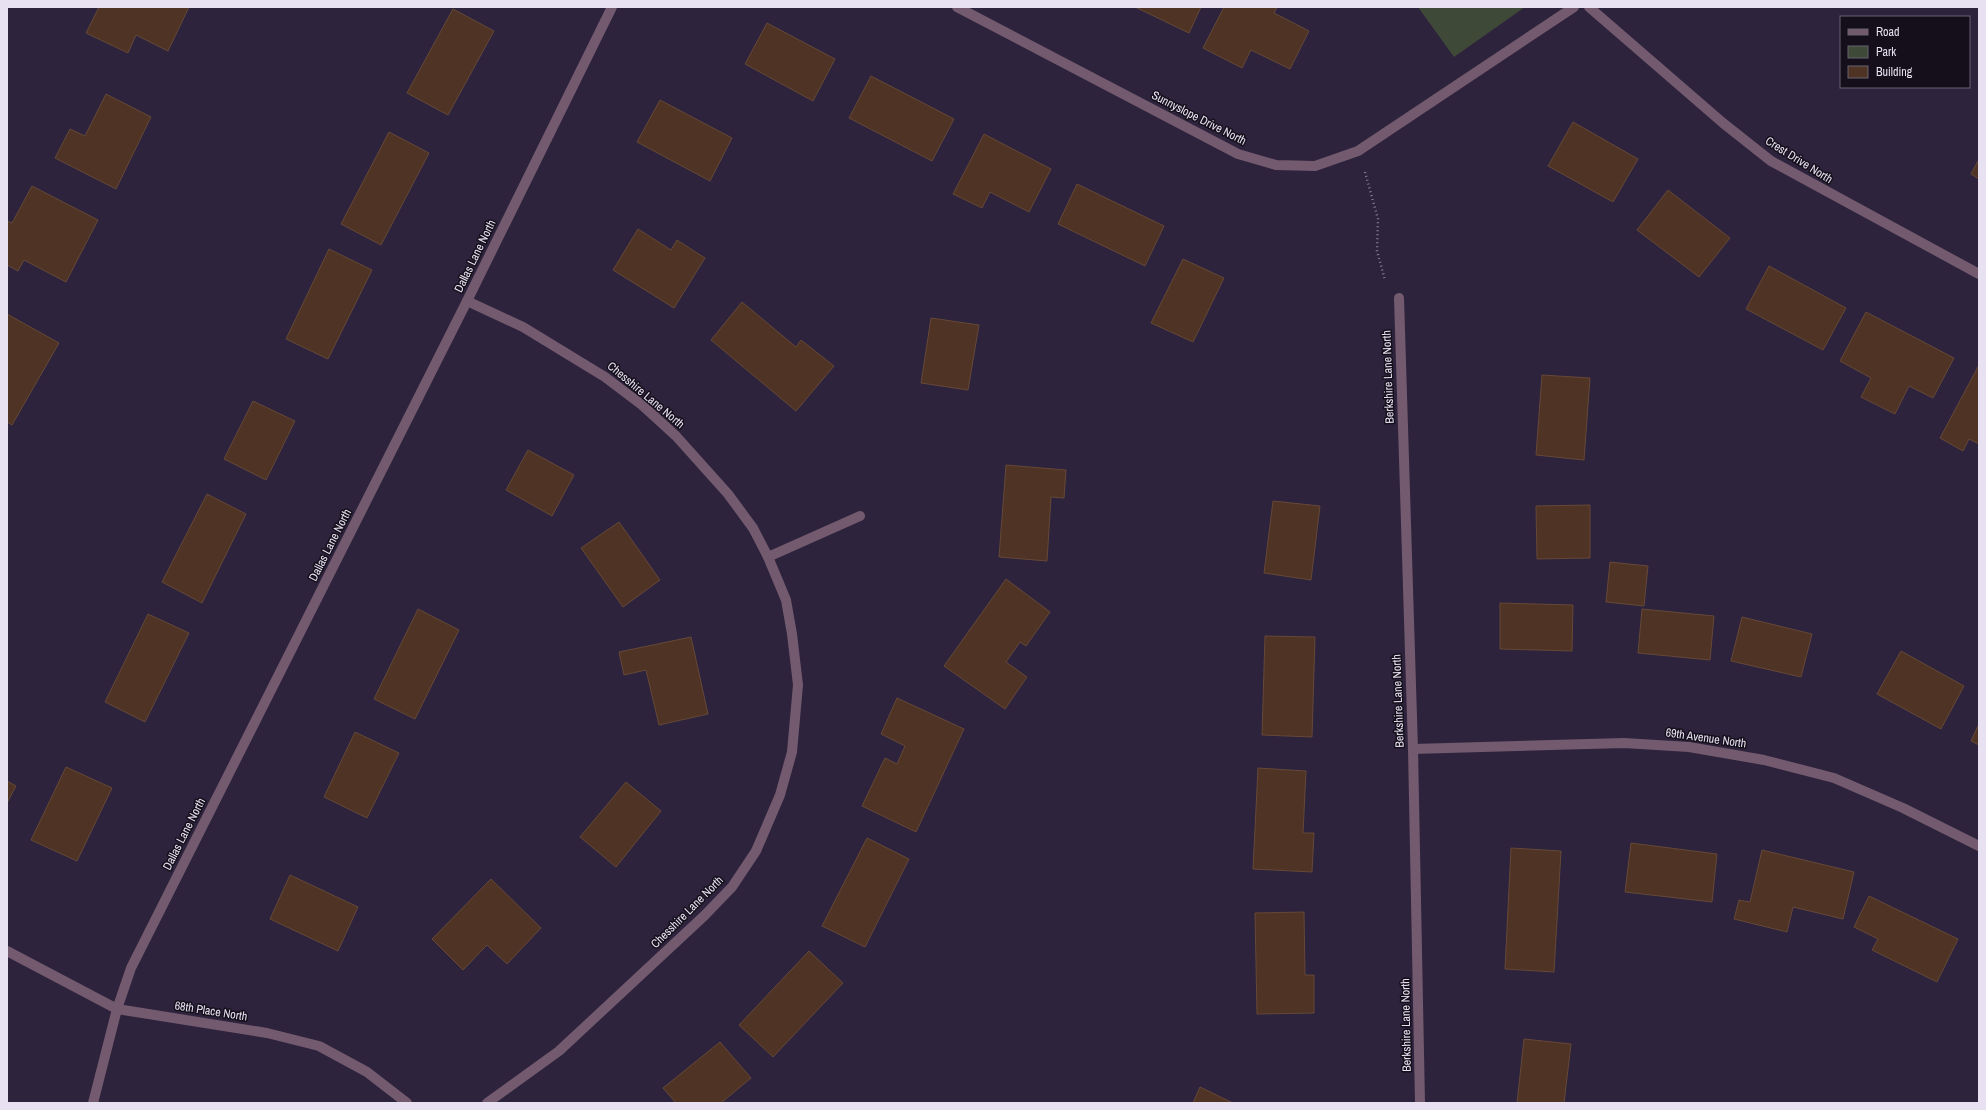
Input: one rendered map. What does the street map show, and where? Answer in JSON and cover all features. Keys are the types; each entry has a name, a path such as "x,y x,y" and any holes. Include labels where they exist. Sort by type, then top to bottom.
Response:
{"street":[{"name":"Dallas Lane North","path":"93,1103 117,1009 131,968 467,301 612,7"},
{"name":"Sunnyslope Drive North","path":"957,7 1238,154 1276,165 1314,166 1358,151 1574,7"},
{"name":"Crest Drive North","path":"1589,7 1723,123 1771,161 1979,274"},
{"name":"Berkshire Lane North","path":"1399,298 1413,749 1420,1103"},
{"name":"Chesshire Lane North","path":"467,301 523,327 565,351 605,377 642,406 676,436 728,494 753,528 768,556 786,600 798,685 792,752 780,795 756,851 732,886 704,916 559,1051 487,1103"},
{"path":"768,556 860,516"},
{"name":"69th Avenue North","path":"1413,749 1624,743 1689,747 1764,760 1834,778 1903,808 1979,846"},
{"name":"68th Place North","path":"7,951 117,1009 267,1033 319,1046 367,1072 407,1103"}],"path":[{"path":"1358,151 1378,219 1377,251 1384,278 1388,292 1399,298"}],"green space":[{"path":"1418,7 1525,7 1454,57"}],"building":[{"path":"99,7 189,7 168,51 136,35 128,53 86,33"},
{"path":"1135,7 1201,7 1189,33"},
{"path":"1224,7 1277,7 1274,13 1309,31 1290,69 1251,50 1242,68 1203,48"},
{"path":"453,9 494,31 448,115 407,93"},
{"path":"767,23 835,59 813,101 745,64"},
{"path":"871,76 954,119 932,161 849,118"},
{"path":"106,94 151,117 116,189 55,158 70,129 85,136"},
{"path":"660,100 732,138 710,181 637,142"},
{"path":"1573,122 1638,159 1613,202 1548,166"},
{"path":"389,132 429,153 381,245 341,224"},
{"path":"984,134 1051,169 1029,212 990,192 982,208 953,194"},
{"path":"1979,159 1979,179 1971,174"},
{"path":"1077,184 1164,226 1145,266 1058,224"},
{"path":"32,186 98,220 66,282 24,260 18,271 7,265 7,221 12,223"},
{"path":"1668,190 1730,238 1699,277 1637,230"},
{"path":"638,229 671,250 677,240 705,258 674,308 613,270"},
{"path":"329,249 372,270 328,359 286,339"},
{"path":"1183,259 1224,278 1193,342 1151,323"},
{"path":"1769,266 1846,308 1823,350 1746,309"},
{"path":"742,302 796,347 801,340 834,366 796,411 711,340"},
{"path":"1866,312 1954,358 1933,398 1909,386 1895,414 1861,397 1871,378 1840,361"},
{"path":"7,314 59,343 12,425 7,422"},
{"path":"931,318 979,325 968,390 921,383"},
{"path":"1979,365 1979,444 1969,439 1963,451 1940,438"},
{"path":"1542,375 1590,378 1584,460 1536,455"},
{"path":"253,401 295,421 266,480 224,459"},
{"path":"528,450 574,475 552,516 506,490"},
{"path":"1006,465 1066,470 1064,498 1051,497 1047,561 999,557"},
{"path":"207,494 246,514 202,603 162,582"},
{"path":"1273,501 1320,506 1311,580 1264,573"},
{"path":"1590,505 1590,558 1537,559 1536,506"},
{"path":"619,522 660,580 623,607 581,548"},
{"path":"1610,562 1648,566 1644,606 1606,602"},
{"path":"1006,579 1050,612 1026,646 1020,642 1006,662 1027,677 1005,709 944,666"},
{"path":"1500,603 1573,605 1572,651 1500,649"},
{"path":"418,609 459,630 415,719 374,699"},
{"path":"1642,609 1714,616 1710,660 1638,653"},
{"path":"148,614 189,633 145,722 105,702"},
{"path":"1742,617 1812,634 1801,677 1731,661"},
{"path":"1265,636 1315,637 1312,737 1262,735"},
{"path":"691,637 708,714 659,725 646,670 624,675 619,652"},
{"path":"1901,651 1964,686 1941,729 1877,694"},
{"path":"897,698 964,729 916,832 862,806 885,758 897,764 905,746 881,734"},
{"path":"1979,724 1979,745 1971,741"},
{"path":"355,732 399,753 367,818 324,797"},
{"path":"66,767 112,788 77,861 31,840"},
{"path":"1258,768 1306,771 1303,833 1314,833 1312,872 1253,869"},
{"path":"7,781 16,786 7,803"},
{"path":"626,782 661,811 616,867 580,837"},
{"path":"867,838 909,859 865,947 822,926"},
{"path":"1631,843 1717,854 1712,902 1625,892"},
{"path":"1511,848 1561,851 1554,972 1505,969"},
{"path":"1762,850 1854,872 1843,919 1793,907 1787,932 1734,919 1739,900 1750,902"},
{"path":"290,875 358,907 338,951 270,919"},
{"path":"491,879 541,928 507,964 487,945 463,970 432,939"},
{"path":"1869,896 1958,939 1937,982 1872,950 1878,939 1854,927"},
{"path":"1304,912 1305,975 1314,975 1314,1013 1257,1014 1255,913"},
{"path":"809,951 843,983 773,1057 739,1025"},
{"path":"1524,1039 1571,1044 1564,1103 1517,1103"},
{"path":"720,1042 751,1078 721,1103 676,1103 663,1088"},
{"path":"1200,1087 1233,1103 1193,1103"}]}
